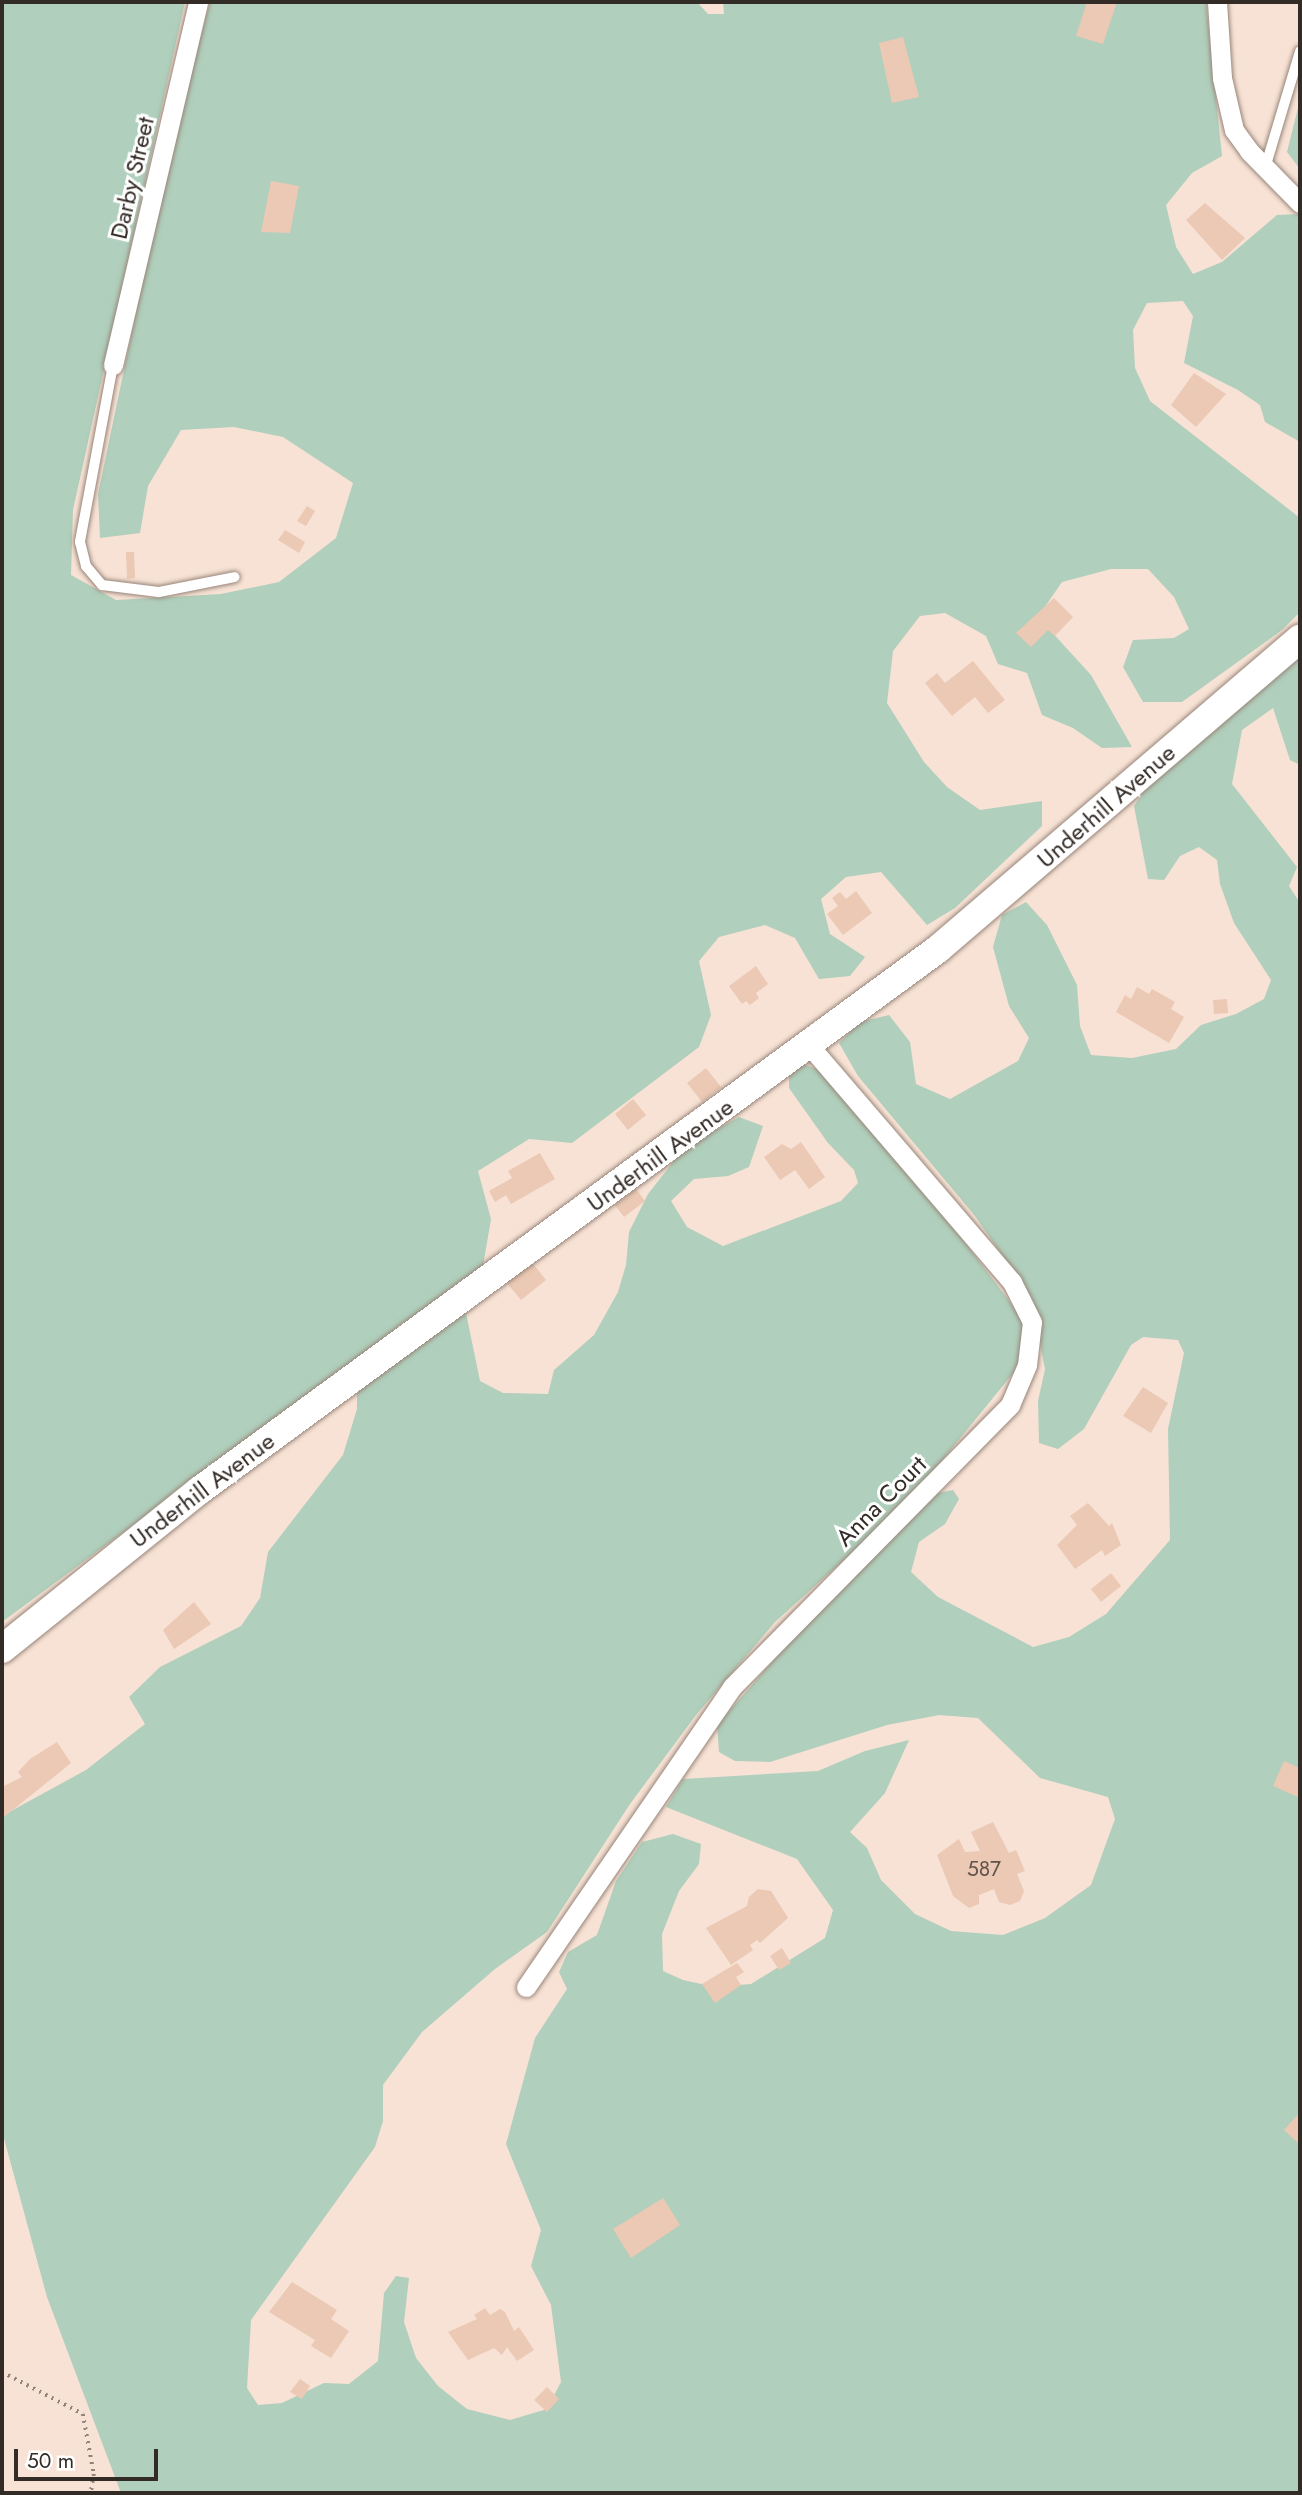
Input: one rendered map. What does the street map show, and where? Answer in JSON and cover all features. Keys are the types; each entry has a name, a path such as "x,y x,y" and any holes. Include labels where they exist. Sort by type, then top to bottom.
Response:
{"main road":[{"name":"Underhill Avenue","path":"2,1650 200,1489 810,1046 986,910 1300,639"}],"street":[{"name":"Darby Street","path":"113,365 198,2"},
{"path":"1217,2 1226,105 1234,130 1265,168 1300,203"},
{"name":"Anna Court","path":"526,1987 732,1687 1010,1405 1027,1366 1032,1322 1012,1282 810,1046"}],"lane":[{"path":"1265,168 1300,51"},
{"path":"113,365 80,542 86,566 102,585 159,592 235,577"}],"path":[{"path":"2,2372 83,2414 93,2474 91,2493"}],"green space":[{"path":"2,2 185,2 73,510 71,575 116,600 221,594 279,582 336,538 353,483 283,437 234,427 181,430 148,486 140,533 100,538 98,494 176,122 210,2 697,2 708,14 724,14 723,2 1206,2 1222,156 1192,173 1166,205 1176,247 1193,274 1222,262 1277,215 1300,214 1300,442 1265,422 1260,405 1238,390 1184,363 1193,316 1183,301 1147,303 1133,330 1135,368 1150,401 1300,518 1300,612 1282,630 1182,702 1143,702 1123,667 1133,640 1174,638 1189,629 1174,597 1148,569 1111,569 1062,582 1038,617 1091,675 1132,747 1102,748 1073,728 1042,715 1027,673 998,664 986,636 945,613 920,616 893,651 887,703 924,762 947,787 980,810 1042,801 1042,826 955,908 927,925 881,872 846,877 821,899 830,934 865,957 850,976 819,979 795,938 765,925 719,937 699,961 711,1015 699,1047 572,1143 529,1139 478,1171 491,1219 483,1266 2,1622"},
{"path":"1300,100 1300,169 1287,152"},
{"path":"1300,653 1300,765 1290,760 1273,708 1242,730 1232,784 1297,867 1289,886 1300,903 1300,2493 121,2493 47,2297 2,2131 2,1816 86,1770 145,1724 129,1697 160,1667 241,1626 260,1598 268,1552 343,1455 357,1409 357,1388 420,1339 466,1313 480,1381 503,1393 548,1394 554,1370 594,1335 618,1292 626,1265 629,1232 648,1194 685,1147 739,1117 763,1126 749,1167 728,1176 694,1179 671,1201 687,1227 723,1246 841,1201 858,1183 854,1170 828,1143 789,1088 789,1073 804,1064 824,1072 917,1179 1025,1322 1023,1361 908,1502 775,1622 696,1715 630,1804 547,1932 495,1969 422,2032 383,2085 383,2121 375,2147 251,2320 247,2388 258,2405 282,2403 324,2383 349,2384 378,2361 384,2293 396,2276 409,2278 404,2322 416,2358 438,2386 467,2409 510,2420 547,2409 561,2382 551,2305 531,2266 541,2230 506,2144 535,2038 567,1989 559,1972 568,1952 597,1935 616,1881 642,1842 673,1834 701,1844 699,1864 679,1891 662,1934 663,1971 683,1980 715,1987 751,1984 825,1938 833,1910 797,1859 666,1807 683,1779 818,1771 865,1751 909,1740 885,1793 850,1832 867,1848 881,1880 915,1914 951,1931 1003,1935 1045,1918 1091,1885 1115,1819 1108,1797 1040,1778 978,1718 939,1715 887,1725 770,1762 735,1761 719,1752 717,1725 806,1623 938,1493 953,1490 959,1499 945,1524 919,1542 911,1572 938,1597 1033,1647 1069,1637 1106,1614 1170,1540 1168,1429 1184,1353 1178,1340 1143,1337 1131,1345 1084,1429 1058,1449 1039,1443 1038,1401 1045,1369 1031,1297 975,1216 858,1076 839,1043 860,1022 889,1015 910,1042 916,1084 950,1099 1018,1061 1029,1038 1009,1006 993,947 1002,915 1026,902 1047,925 1077,985 1080,1026 1091,1055 1132,1058 1176,1049 1201,1025 1236,1014 1264,999 1271,980 1234,923 1220,884 1217,860 1199,847 1180,856 1164,880 1148,879 1134,806 1155,774"}],"building":[{"path":"1087,2 1117,2 1103,44 1076,36"},
{"path":"903,37 919,97 892,103 879,43"},
{"path":"271,181 299,186 290,233 261,232"},
{"path":"1205,203 1245,238 1222,260 1186,220"},
{"path":"1194,373 1226,394 1196,427 1171,405"},
{"path":"307,506 315,511 306,526 297,521"},
{"path":"285,530 305,542 299,553 278,540"},
{"path":"126,552 134,552 135,578 127,579"},
{"path":"1054,598 1073,617 1055,636 1048,630 1031,647 1016,633"},
{"path":"973,661 1005,700 988,713 975,697 952,716 925,683 937,673 945,683"},
{"path":"856,891 872,913 843,935 827,914 838,906 832,898 840,892 846,899"},
{"path":"756,966 768,984 756,993 759,998 750,1005 746,1001 742,1004 729,986"},
{"path":"1137,987 1149,994 1152,989 1175,1002 1171,1009 1184,1017 1169,1043 1116,1012 1125,995 1131,999"},
{"path":"1227,999 1228,1013 1214,1014 1213,1000"},
{"path":"706,1068 721,1087 702,1102 687,1083"},
{"path":"633,1099 646,1115 628,1130 615,1114"},
{"path":"801,1142 825,1177 809,1189 795,1170 780,1180 764,1157 782,1144 791,1149"},
{"path":"540,1153 555,1179 511,1204 506,1195 495,1202 489,1191 512,1178 508,1171"},
{"path":"636,1189 645,1201 624,1217 615,1205"},
{"path":"531,1261 546,1280 521,1300 506,1282"},
{"path":"1143,1387 1168,1403 1151,1433 1123,1416"},
{"path":"1088,1503 1109,1526 1112,1523 1121,1545 1105,1556 1102,1550 1075,1569 1057,1545 1077,1525 1070,1516"},
{"path":"1111,1573 1121,1586 1101,1602 1091,1589"},
{"path":"194,1602 211,1624 174,1649 163,1630"},
{"path":"57,1742 71,1763 4,1817 2,1787 22,1777 18,1772 30,1759"},
{"path":"1284,1761 1300,1768 1300,1798 1273,1786"},
{"path":"993,1822 1009,1853 1016,1850 1025,1871 1017,1874 1024,1891 1020,1901 1010,1905 999,1902 994,1889 979,1895 979,1904 969,1908 953,1896 937,1855 959,1839 965,1852 980,1851 971,1832"},
{"path":"758,1889 771,1891 788,1918 760,1943 757,1940 750,1945 753,1950 731,1965 706,1928 747,1906 749,1897"},
{"path":"782,1948 791,1963 779,1970 770,1956"},
{"path":"737,1963 744,1972 736,1977 741,1985 715,2003 702,1984"},
{"path":"1300,2112 1300,2145 1284,2130"},
{"path":"663,2198 680,2225 631,2258 613,2229"},
{"path":"292,2282 337,2310 331,2319 349,2331 331,2358 311,2346 315,2340 269,2312"},
{"path":"485,2308 490,2315 500,2309 505,2312 514,2331 519,2327 534,2350 517,2361 507,2347 502,2355 494,2348 468,2360 448,2332 477,2319 474,2315"},
{"path":"300,2379 310,2386 302,2399 290,2392"},
{"path":"547,2387 559,2399 547,2412 534,2400"}]}
